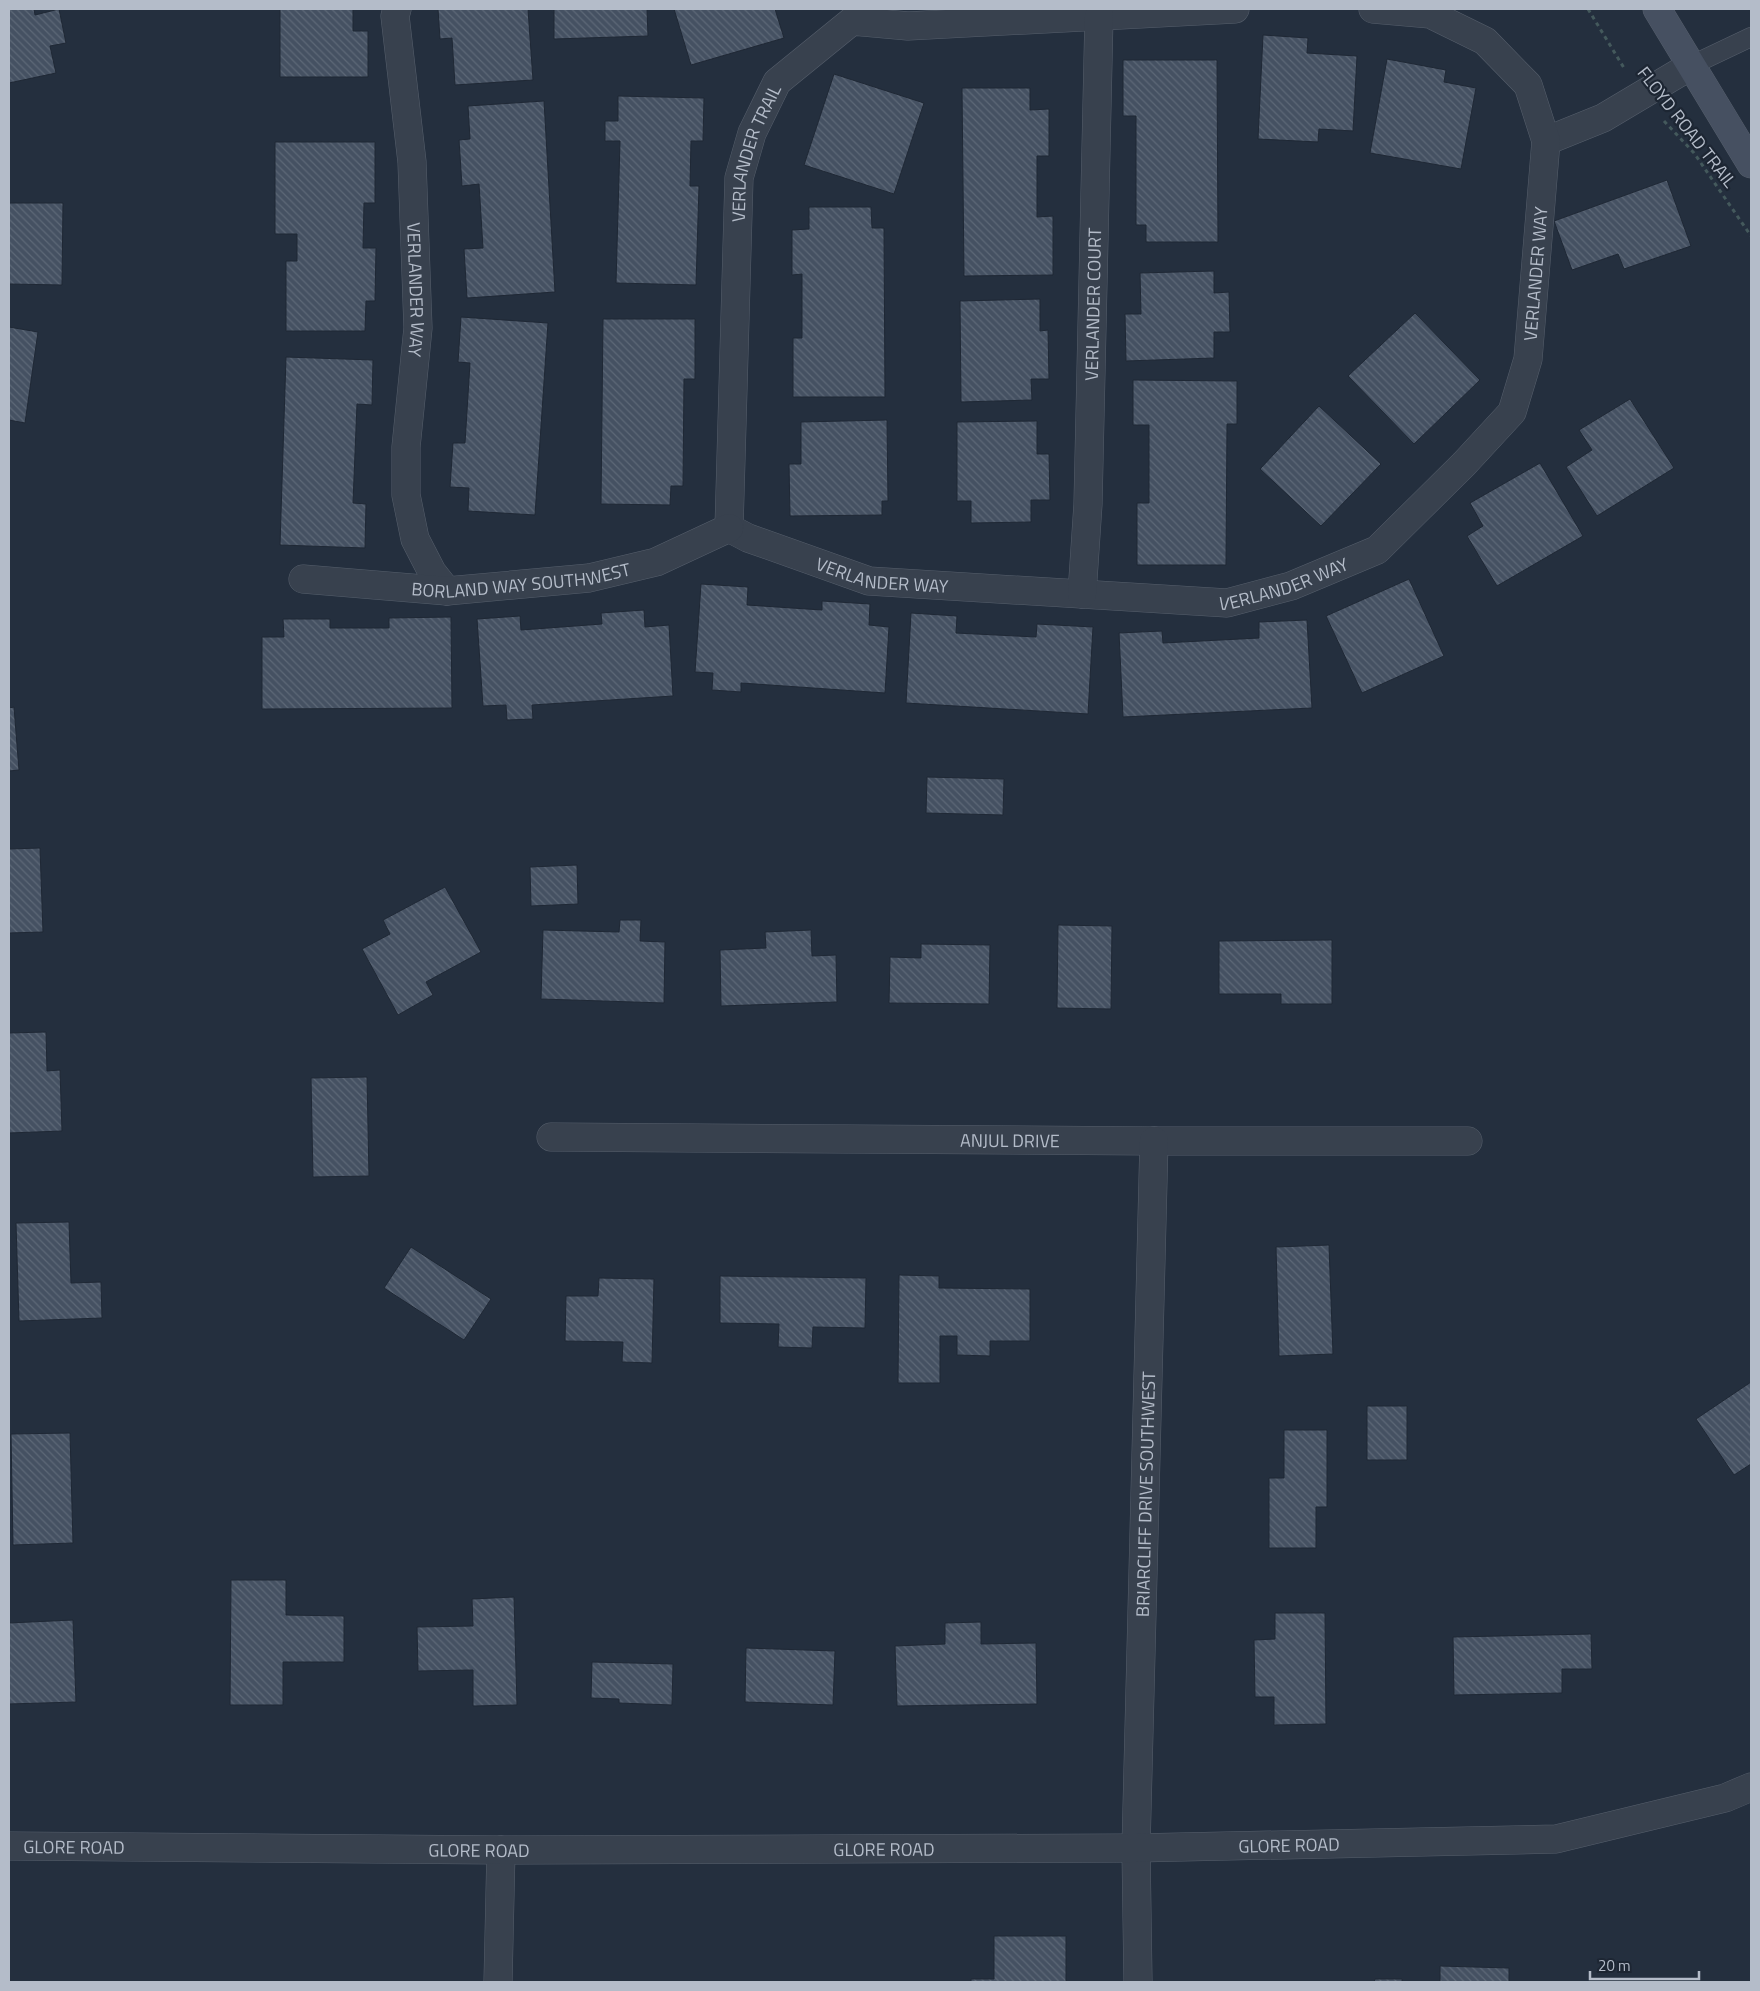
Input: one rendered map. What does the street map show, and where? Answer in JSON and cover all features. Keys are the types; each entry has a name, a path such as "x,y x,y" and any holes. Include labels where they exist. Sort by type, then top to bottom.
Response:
{"main road":[{"path":"1657,9 1751,164"}],"street":[{"name":"VERLANDER WAY","path":"397,9 395,16 412,162 418,328 406,447 406,496 415,539 432,572 448,591"},
{"name":"VERLANDER TRAIL","path":"729,528 739,178 752,133 777,82 848,15 908,26 1235,9"},
{"path":"1373,9 1430,14 1485,41 1528,85 1546,140 1603,118 1692,65"},
{"name":"VERLANDER COURT","path":"1082,594 1088,504 1100,16"},
{"name":"VERLANDER WAY","path":"729,528 748,538 869,581 1228,602 1291,586 1377,550 1464,464 1512,412 1528,359 1546,140"},
{"name":"BORLAND WAY SOUTHWEST","path":"303,579 448,591 589,578 656,562 729,528"},
{"name":"ANJUL DRIVE","path":"551,1137 1468,1141"},
{"name":"BRIARCLIFF DRIVE SOUTHWEST","path":"1138,1982 1136,1848 1154,1141"},
{"name":"GLORE ROAD","path":"9,1846 501,1850 1136,1848 1556,1839 1725,1798 1751,1787"},
{"path":"498,1982 501,1850"}],"lane":[{"path":"1692,65 1751,37"}],"path":[{"name":"FLOYD ROAD TRAIL","path":"1588,9 1641,96 1694,153 1751,236"}],"building":[{"path":"9,9 34,9 35,15 59,9 66,43 50,46 56,73 9,83"},
{"path":"280,9 353,9 353,31 368,31 368,77 280,77"},
{"path":"438,9 528,9 533,80 455,85 452,38 440,39"},
{"path":"554,9 647,9 648,36 554,39"},
{"path":"674,9 775,9 784,38 691,65"},
{"path":"1263,35 1308,38 1307,53 1357,56 1353,131 1319,129 1318,142 1258,139"},
{"path":"1387,59 1446,70 1444,82 1476,88 1461,169 1370,153"},
{"path":"1123,60 1217,60 1218,242 1146,242 1146,225 1136,225 1136,116 1123,116"},
{"path":"834,74 924,103 894,194 804,165"},
{"path":"962,88 1030,88 1030,110 1049,109 1049,156 1037,156 1037,217 1053,216 1053,275 964,276"},
{"path":"618,96 704,98 703,141 691,141 690,186 699,186 696,285 616,283 620,141 605,141 605,121 618,121"},
{"path":"544,101 555,292 467,298 464,249 483,248 479,184 462,186 459,140 470,139 468,106"},
{"path":"275,142 375,142 375,203 364,203 363,248 376,248 375,301 366,301 365,331 286,331 286,261 297,261 297,234 275,234"},
{"path":"1667,180 1691,246 1624,269 1618,254 1572,270 1554,221"},
{"path":"9,203 63,203 62,285 9,284"},
{"path":"809,207 871,207 872,228 884,228 885,397 793,397 793,338 802,338 802,274 792,275 792,230 809,229"},
{"path":"1214,271 1214,293 1229,292 1230,332 1214,332 1214,358 1126,361 1125,314 1141,314 1140,273"},
{"path":"1040,299 1040,331 1048,330 1049,379 1031,379 1032,400 961,402 960,301"},
{"path":"1415,313 1480,380 1414,444 1348,376"},
{"path":"461,317 548,323 535,515 468,511 469,488 450,487 453,443 465,443 470,363 458,362"},
{"path":"603,319 695,319 695,379 684,379 683,486 671,486 670,505 601,504"},
{"path":"9,327 38,332 25,423 9,420"},
{"path":"286,357 373,360 372,405 357,404 353,503 366,504 365,548 280,545"},
{"path":"1133,380 1237,381 1237,424 1227,424 1226,565 1137,565 1137,503 1149,503 1149,425 1133,425"},
{"path":"1630,399 1674,468 1597,516 1566,467 1592,450 1579,430"},
{"path":"1319,406 1381,464 1321,526 1260,469"},
{"path":"887,420 888,501 882,501 882,515 790,516 789,464 801,464 801,422"},
{"path":"1037,421 1037,454 1049,454 1050,500 1031,500 1031,522 971,523 971,501 957,501 957,422"},
{"path":"1540,463 1583,536 1497,586 1467,536 1483,526 1470,503"},
{"path":"1409,579 1444,656 1362,693 1326,616"},
{"path":"701,584 748,587 747,605 822,610 822,601 870,604 869,625 889,627 885,693 741,683 741,692 712,690 713,673 695,672"},
{"path":"644,610 645,627 669,625 673,696 532,705 533,719 507,720 506,705 483,706 477,619 520,616 521,630 602,624 601,613"},
{"path":"911,613 957,616 956,633 1036,637 1037,624 1093,627 1088,714 906,703"},
{"path":"451,617 452,708 262,709 262,637 284,637 283,619 330,619 330,628 389,628 389,618"},
{"path":"1307,620 1312,708 1123,717 1119,633 1162,631 1163,643 1259,638 1259,622"},
{"path":"14,707 19,770 9,771 9,708"},
{"path":"927,777 1004,779 1003,815 926,813"},
{"path":"40,848 43,932 9,933 9,849"},
{"path":"577,865 578,904 531,906 530,867"},
{"path":"445,887 481,952 426,982 433,995 398,1015 362,949 390,934 383,920"},
{"path":"620,920 641,920 640,941 665,942 664,1003 541,999 543,930 619,932"},
{"path":"1058,925 1112,926 1111,1009 1057,1008"},
{"path":"811,930 812,956 836,955 837,1002 721,1006 720,950 766,948 765,932"},
{"path":"1332,940 1332,1004 1281,1004 1281,994 1219,994 1219,941"},
{"path":"921,944 990,945 989,1004 889,1003 890,957 921,958"},
{"path":"46,1032 47,1071 60,1070 62,1131 9,1133 9,1033"},
{"path":"367,1077 369,1176 313,1177 311,1078"},
{"path":"69,1222 71,1283 101,1282 102,1318 19,1321 16,1223"},
{"path":"1329,1245 1333,1354 1279,1356 1276,1247"},
{"path":"411,1247 491,1299 464,1340 384,1288"},
{"path":"899,1275 939,1276 939,1288 1030,1289 1030,1341 990,1341 990,1356 957,1355 957,1336 940,1336 940,1383 898,1383"},
{"path":"720,1276 866,1278 865,1328 813,1327 812,1348 778,1347 779,1324 720,1323"},
{"path":"599,1278 654,1279 652,1363 622,1362 623,1342 565,1341 566,1296 598,1296"},
{"path":"1751,1382 1751,1464 1734,1475 1696,1419"},
{"path":"1367,1406 1407,1406 1407,1460 1367,1460"},
{"path":"1284,1430 1327,1430 1327,1507 1316,1507 1316,1548 1269,1548 1269,1478 1284,1478"},
{"path":"70,1433 73,1543 13,1545 11,1434"},
{"path":"231,1580 286,1580 286,1615 344,1616 344,1662 283,1662 283,1705 230,1705"},
{"path":"514,1597 517,1705 473,1706 473,1670 418,1671 417,1627 473,1626 472,1599"},
{"path":"1275,1613 1325,1613 1326,1724 1274,1725 1274,1697 1255,1697 1254,1640 1275,1639"},
{"path":"73,1620 76,1702 9,1704 9,1623"},
{"path":"981,1622 981,1644 1036,1643 1037,1704 897,1706 895,1646 945,1644 945,1623"},
{"path":"1591,1634 1592,1669 1562,1669 1562,1693 1454,1695 1453,1637"},
{"path":"746,1648 835,1651 833,1705 745,1702"},
{"path":"592,1662 673,1664 672,1705 619,1703 619,1699 591,1698"},
{"path":"994,1936 1066,1936 1066,1982 971,1982 971,1979 994,1979"},
{"path":"1440,1966 1509,1968 1509,1982 1440,1982"},
{"path":"1375,1979 1402,1979 1402,1982 1374,1982"}]}
